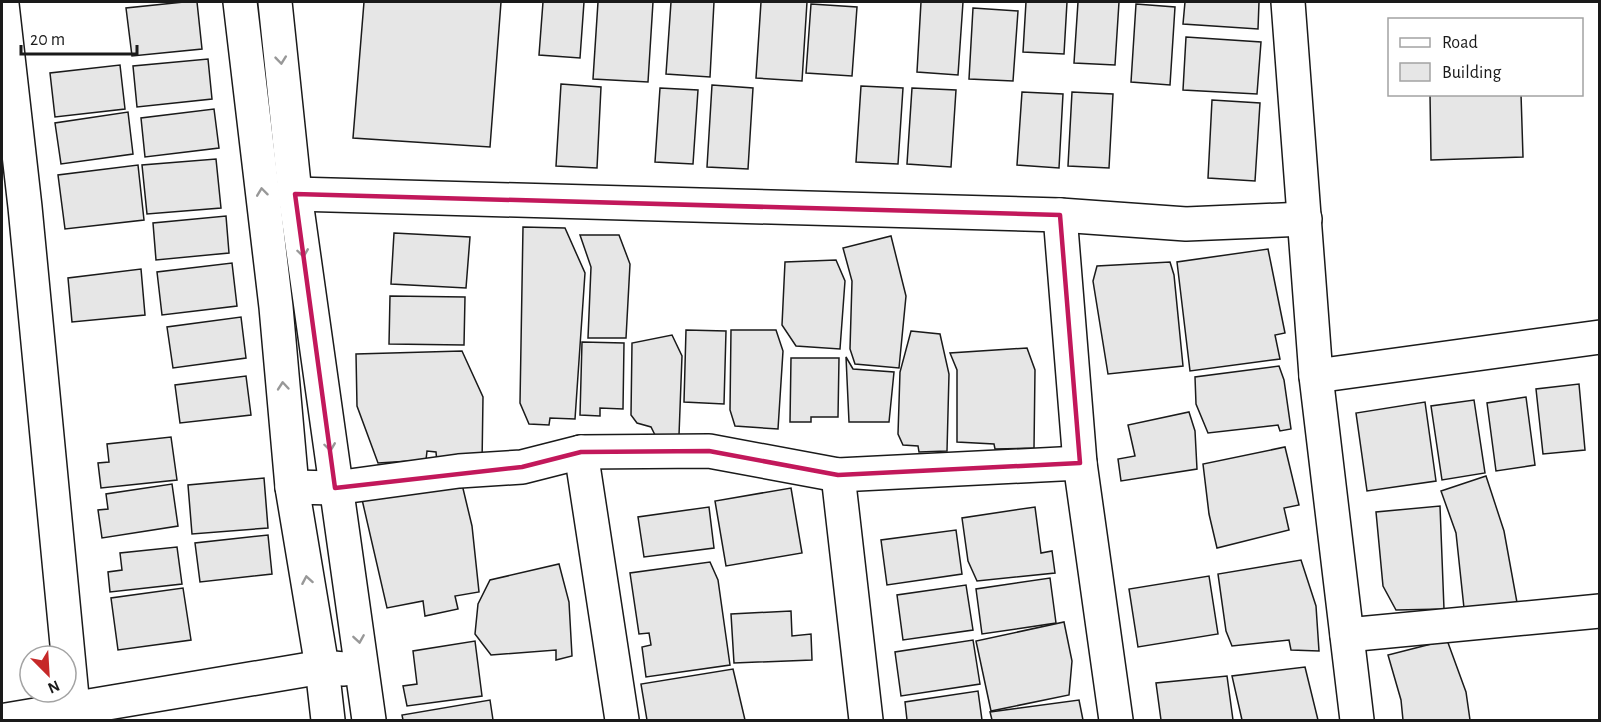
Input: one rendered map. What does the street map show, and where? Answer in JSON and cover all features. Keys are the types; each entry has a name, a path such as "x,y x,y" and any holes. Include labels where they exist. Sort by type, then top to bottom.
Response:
{"street":[{"path":"240,2 276,307 292,487 322,667 328,720"},
{"path":"275,2 295,194 335,488 364,671 369,720"},
{"path":"1288,2 1316,376 1358,720"},
{"path":"2,3 13,207 73,707"},
{"path":"295,194 1060,215 1186,224 1305,219"},
{"path":"1060,215 1080,463 1116,720"},
{"path":"1316,376 1599,337"},
{"path":"292,487 335,488 459,471 522,467 581,452 709,451 838,475 1080,463"},
{"path":"581,452 622,720"},
{"path":"838,475 866,720"},
{"path":"1347,634 1599,611"},
{"path":"6,720 322,667 364,671"}],"highlighted area":[{"path":"295,194 1060,215 1080,463 838,475 709,451 581,452 522,467 335,488"}],"building":[{"path":"197,2 202,49 132,56 126,8"},
{"path":"364,2 501,2 490,147 353,138"},
{"path":"543,2 584,2 580,58 539,55"},
{"path":"598,2 653,2 648,82 593,79"},
{"path":"671,2 714,2 710,77 666,74"},
{"path":"761,2 807,2 802,81 756,78"},
{"path":"921,2 963,2 958,75 917,72"},
{"path":"1026,2 1067,2 1064,54 1023,52"},
{"path":"1078,2 1119,2 1115,65 1074,63"},
{"path":"1185,2 1259,2 1258,29 1183,24"},
{"path":"811,4 857,7 852,76 806,73"},
{"path":"1136,4 1175,7 1170,85 1131,82"},
{"path":"973,8 1018,11 1013,81 969,79"},
{"path":"1186,37 1261,42 1257,94 1183,90"},
{"path":"208,59 212,99 137,107 133,66"},
{"path":"120,65 125,109 55,117 50,73"},
{"path":"561,84 601,87 597,168 556,166"},
{"path":"712,85 753,88 748,169 707,167"},
{"path":"861,86 903,88 898,164 856,162"},
{"path":"660,88 698,90 693,164 655,162"},
{"path":"912,88 956,90 951,167 907,164"},
{"path":"1022,92 1063,94 1059,168 1017,165"},
{"path":"1072,92 1113,94 1109,168 1068,166"},
{"path":"1430,96 1521,96 1523,157 1431,160"},
{"path":"1212,100 1260,103 1255,181 1208,178"},
{"path":"214,109 219,148 145,157 141,118"},
{"path":"128,112 133,154 61,164 55,123"},
{"path":"216,159 221,208 147,214 142,165"},
{"path":"138,165 144,220 65,229 58,175"},
{"path":"226,216 229,253 156,260 153,223"},
{"path":"523,227 565,228 585,273 575,419 550,418 549,425 529,424 520,403"},
{"path":"394,233 470,237 466,288 391,284"},
{"path":"580,235 619,235 630,264 626,338 588,338 591,267"},
{"path":"891,236 906,296 899,368 855,364 850,349 852,281 843,248"},
{"path":"1268,249 1285,333 1275,335 1280,359 1190,371 1177,262"},
{"path":"836,260 845,281 840,349 796,346 782,325 785,262"},
{"path":"1170,262 1174,275 1183,366 1108,374 1093,281 1097,266"},
{"path":"232,263 237,306 162,315 157,272"},
{"path":"141,269 145,315 72,322 68,278"},
{"path":"390,296 465,297 464,345 389,344"},
{"path":"241,317 246,358 173,368 167,327"},
{"path":"686,330 726,331 724,404 684,402"},
{"path":"731,330 776,330 783,351 778,429 735,426 730,410"},
{"path":"911,331 940,334 949,374 947,451 919,452 918,446 903,445 898,434 900,372"},
{"path":"672,335 682,356 679,435 656,437 651,427 637,423 631,415 632,343"},
{"path":"582,342 624,343 623,409 600,408 600,416 580,415"},
{"path":"1027,348 1035,370 1034,448 995,449 994,444 957,442 957,370 950,353"},
{"path":"462,351 483,397 482,464 437,463 436,452 427,451 426,460 378,463 357,406 356,354"},
{"path":"846,357 853,369 894,372 889,422 849,422"},
{"path":"791,358 839,358 838,417 811,417 811,422 790,422"},
{"path":"1279,366 1284,380 1291,429 1280,431 1278,425 1208,433 1196,404 1195,377"},
{"path":"246,376 251,415 180,423 175,385"},
{"path":"1579,384 1585,450 1543,454 1536,389"},
{"path":"1526,397 1535,465 1496,471 1487,403"},
{"path":"1474,400 1485,473 1442,480 1431,406"},
{"path":"1425,402 1436,481 1367,491 1356,413"},
{"path":"1189,412 1195,431 1197,469 1121,481 1118,459 1135,456 1128,425"},
{"path":"171,437 177,480 101,488 98,463 109,462 107,444"},
{"path":"1285,447 1299,505 1284,508 1289,530 1217,548 1209,514 1203,464"},
{"path":"460,476 472,526 479,592 455,596 458,609 425,616 423,601 387,608 361,495"},
{"path":"1486,476 1504,531 1518,608 1464,608 1456,533 1441,491"},
{"path":"264,478 268,528 192,534 188,485"},
{"path":"172,484 178,526 102,538 98,510 108,509 106,494"},
{"path":"791,488 802,553 726,566 715,501"},
{"path":"1440,506 1444,609 1396,610 1383,586 1376,512"},
{"path":"709,507 714,548 644,557 638,517"},
{"path":"1035,507 1041,553 1052,551 1055,573 977,581 968,561 962,518"},
{"path":"956,530 962,574 887,585 881,540"},
{"path":"268,535 272,574 200,582 195,543"},
{"path":"177,547 182,584 110,592 108,572 122,570 120,553"},
{"path":"1301,560 1316,606 1319,651 1291,650 1289,640 1232,646 1226,631 1218,574"},
{"path":"710,562 718,580 730,665 646,677 642,647 651,645 649,633 639,634 630,573"},
{"path":"559,564 569,602 572,656 556,660 556,650 491,655 475,634 478,604 490,580"},
{"path":"1209,576 1218,634 1138,647 1129,589"},
{"path":"1050,578 1056,623 982,634 976,589"},
{"path":"966,585 973,630 903,640 897,595"},
{"path":"183,588 191,640 118,650 111,598"},
{"path":"791,611 792,636 811,634 812,660 734,663 731,614"},
{"path":"1064,622 1072,661 1069,695 991,711 976,641"},
{"path":"973,640 980,684 901,696 895,652"},
{"path":"1447,640 1466,692 1470,720 1403,720 1401,700 1388,655"},
{"path":"475,641 482,696 407,706 403,686 417,684 413,651"},
{"path":"1305,667 1318,720 1242,720 1232,676"},
{"path":"733,669 745,720 647,720 641,684"},
{"path":"1227,676 1233,720 1161,720 1156,683"},
{"path":"978,691 982,720 907,720 905,702"},
{"path":"490,700 493,720 403,720 402,715"},
{"path":"1079,700 1083,720 992,720 990,712"}]}
